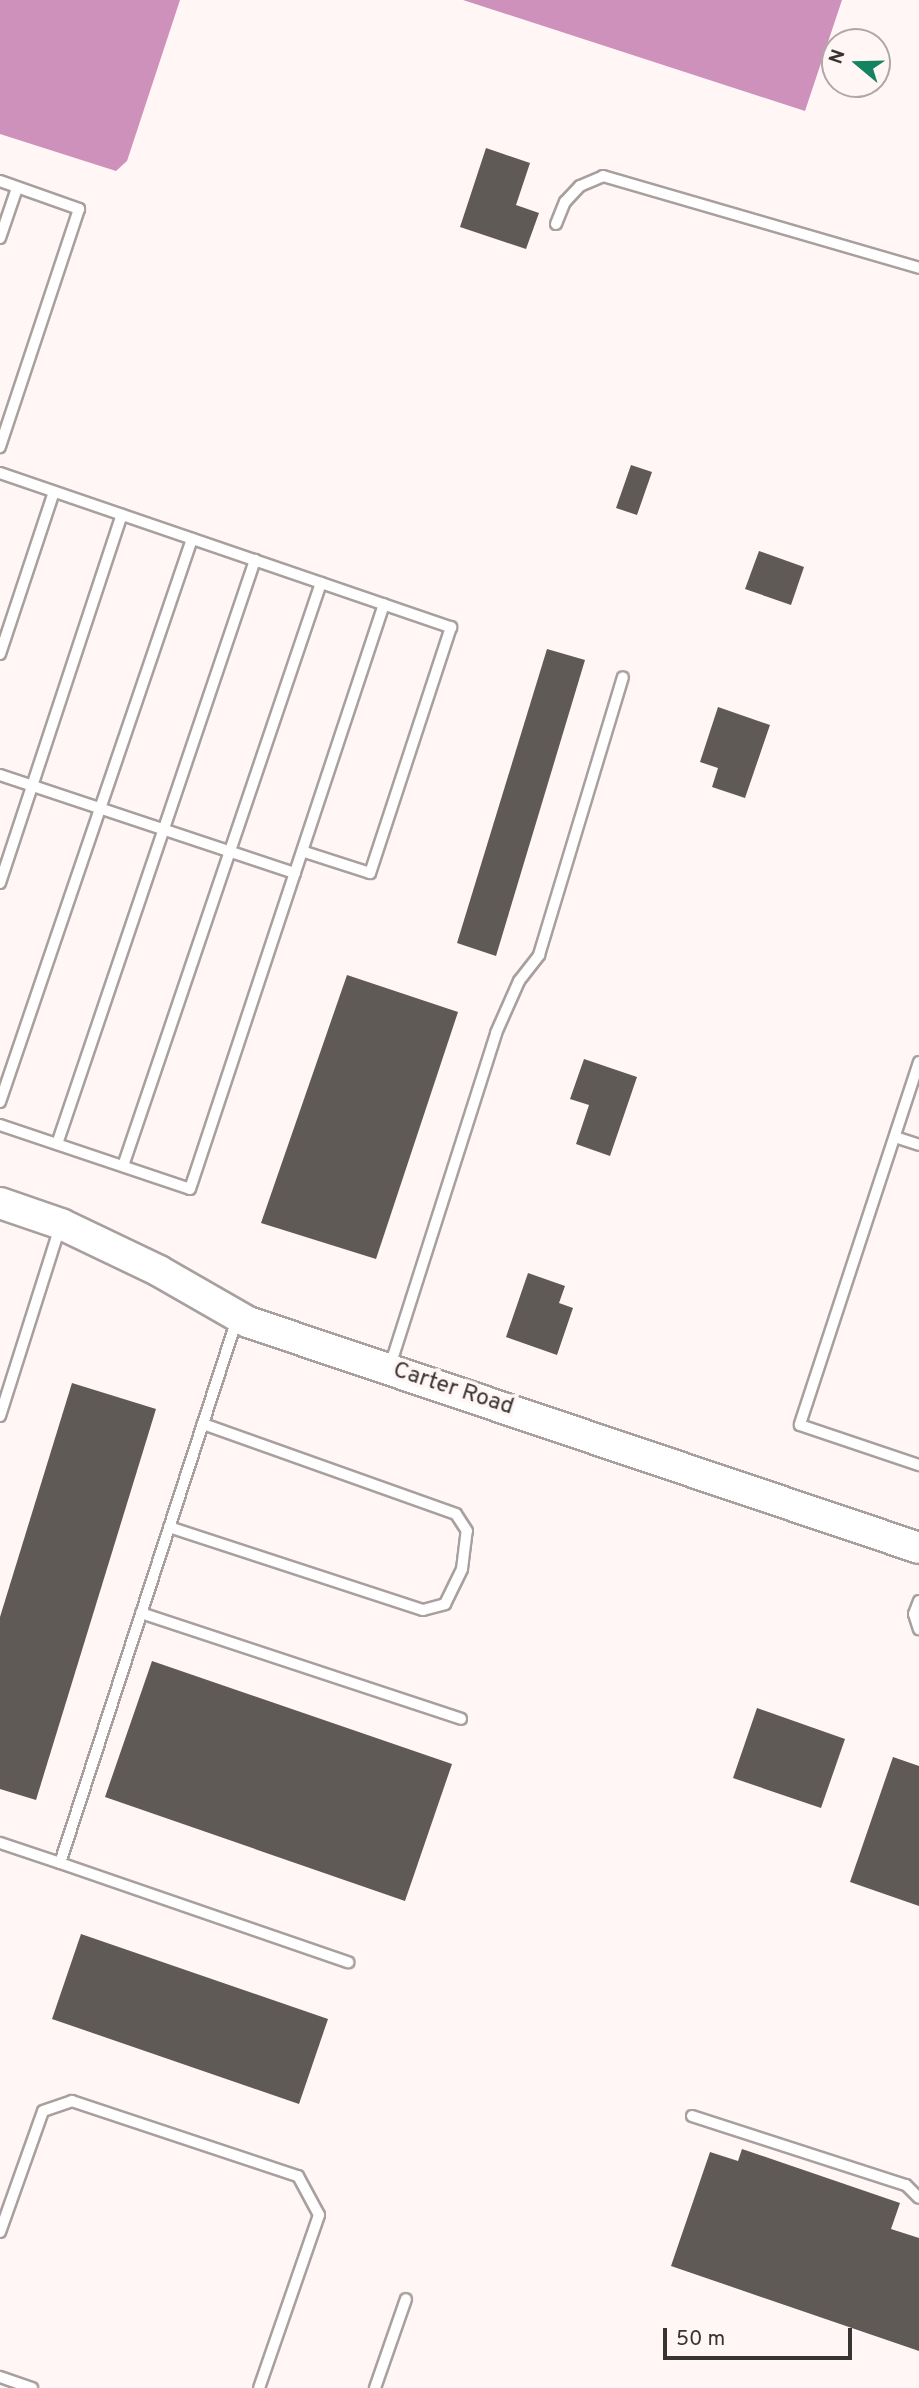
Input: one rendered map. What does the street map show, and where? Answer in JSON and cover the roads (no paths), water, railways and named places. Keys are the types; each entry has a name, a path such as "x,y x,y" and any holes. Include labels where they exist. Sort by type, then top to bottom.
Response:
{"street":[{"name":"Carter Road","path":"0,1203 61,1224 159,1271 237,1316 919,1548"}],"lane":[{"path":"556,224 565,202 580,186 603,177 919,268"},
{"path":"0,181 79,209 0,447"},
{"path":"0,238 17,188"},
{"path":"0,473 451,627 370,873 302,852"},
{"path":"0,654 54,492"},
{"path":"0,883 122,515"},
{"path":"0,1102 192,539"},
{"path":"57,1144 255,560"},
{"path":"123,1166 321,583"},
{"path":"0,1125 190,1189 384,604"},
{"path":"390,1369 496,1033 519,981 539,956 623,677"},
{"path":"0,775 295,873"},
{"path":"919,1062 800,1425 919,1465"},
{"path":"895,1137 919,1145"},
{"path":"0,1416 61,1224"},
{"path":"60,1863 237,1316"},
{"path":"169,1527 423,1610 445,1604 462,1569 467,1531 456,1514 202,1424"},
{"path":"919,1601 914,1614 919,1629"},
{"path":"141,1613 461,1719"},
{"path":"0,1843 348,1962"},
{"path":"0,2232 43,2111 72,2101 298,2176 319,2215 259,2388"},
{"path":"692,2116 906,2186 919,2198"},
{"path":"375,2388 406,2300"},
{"path":"0,2377 32,2388"}]}
